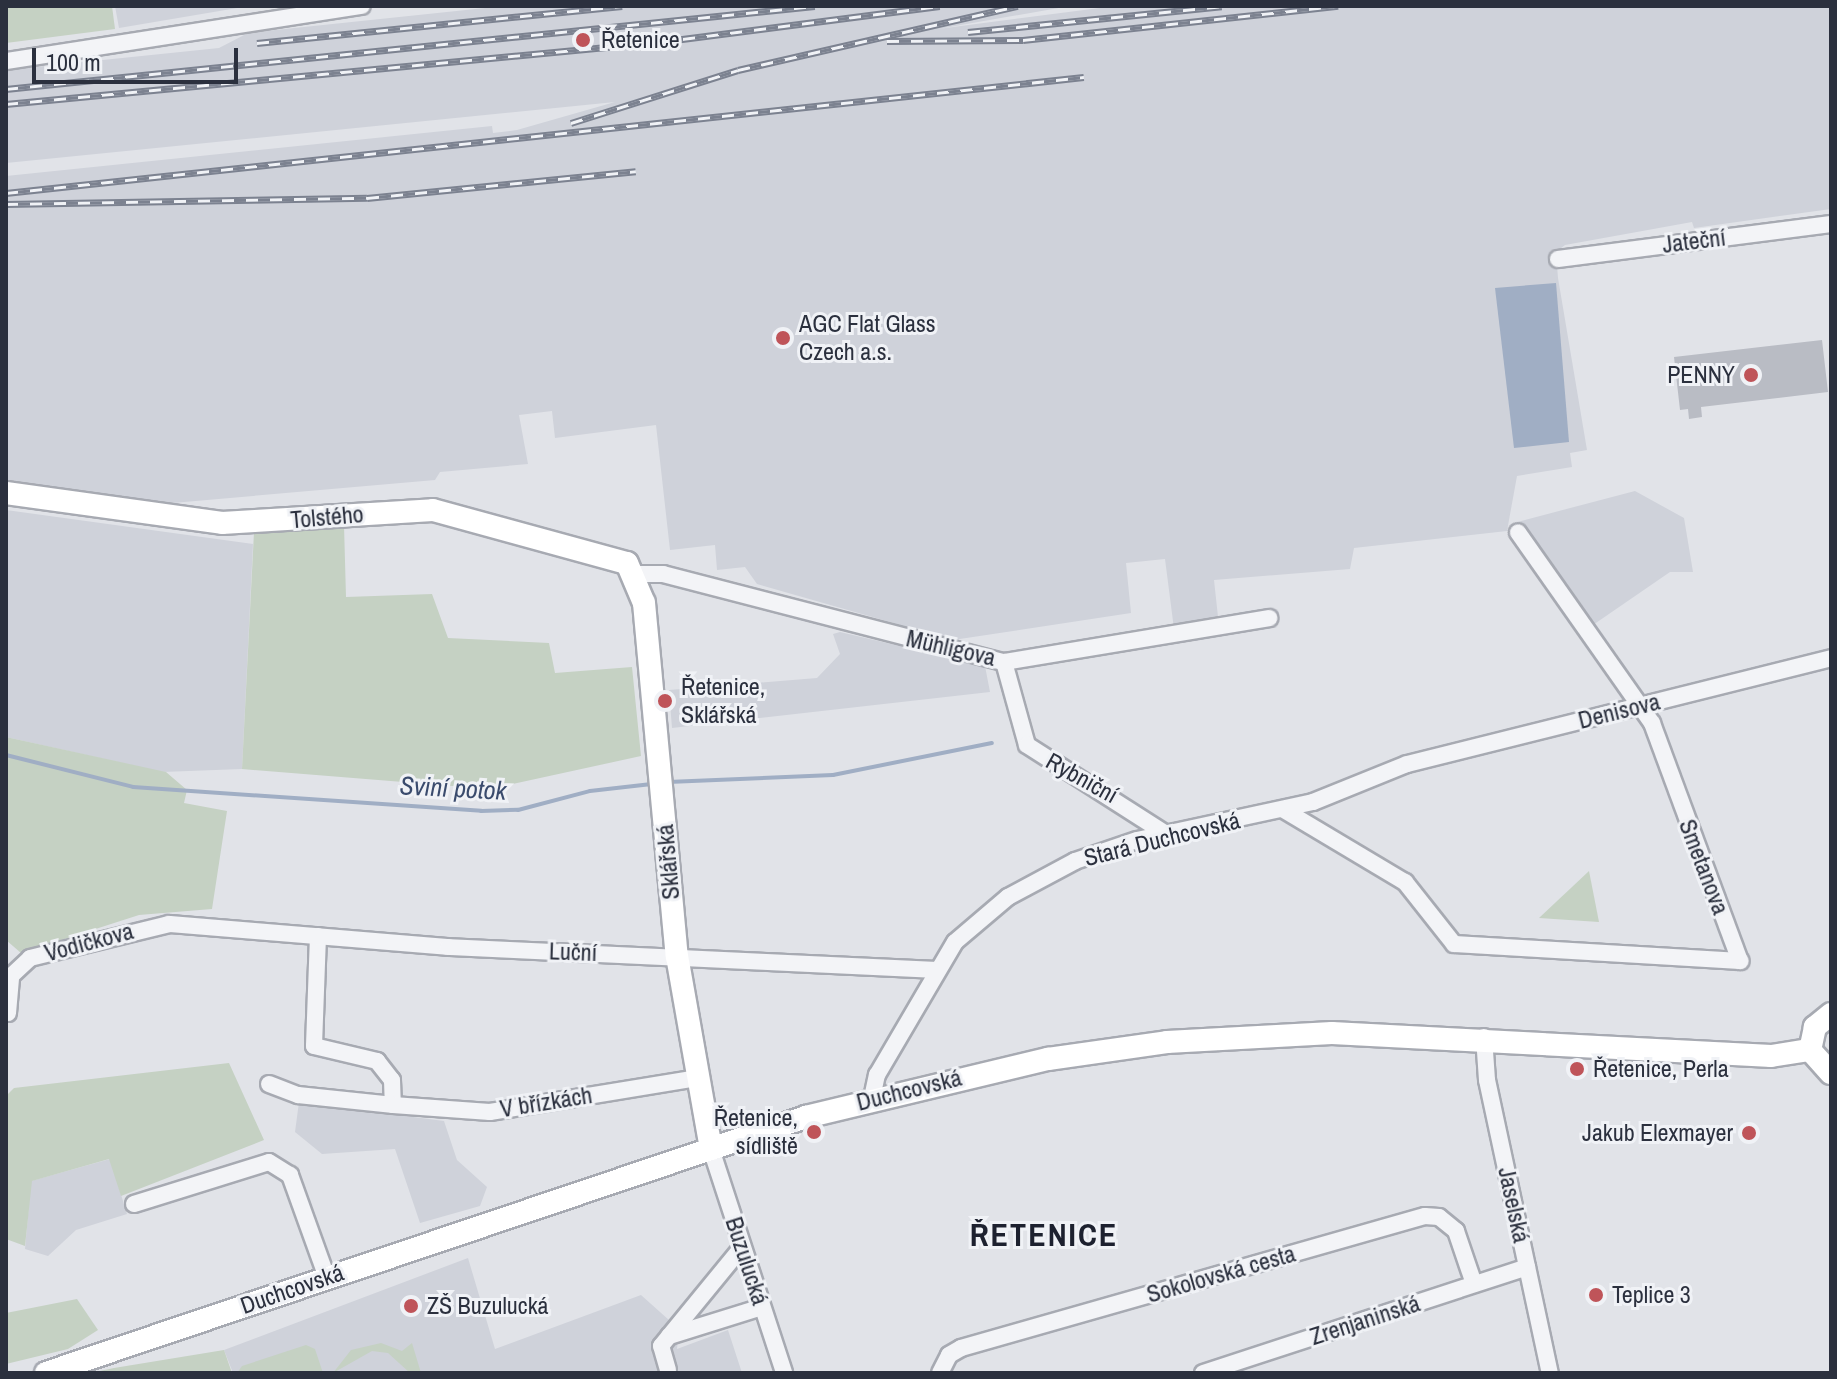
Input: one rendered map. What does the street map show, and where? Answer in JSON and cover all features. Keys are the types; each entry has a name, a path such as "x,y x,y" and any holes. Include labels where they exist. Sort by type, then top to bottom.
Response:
{"main road":[{"name":"Tolstého","path":"6,493 222,523 433,510 608,555 637,574"},
{"name":"Sklářská","path":"637,574 677,956 711,1149"},
{"path":"1831,1014 1815,1027 1810,1050 1831,1073"},
{"name":"Duchcovská","path":"46,1373 711,1149 872,1098 1001,1068 1167,1042 1332,1033 1484,1037 1771,1056 1810,1050"}],"street":[{"path":"6,61 362,6"},
{"name":"Jateční","path":"1558,259 1831,224"},
{"name":"Smetanova","path":"1284,810 1405,882 1454,944 1740,961 1641,706 1518,532"},
{"name":"Mühligova","path":"637,574 663,574 1004,662 1269,618"},
{"name":"Denisova","path":"1284,810 1407,764 1831,658"},
{"name":"Rybniční","path":"1004,662 1027,745 1138,810 1166,834"},
{"name":"Stará Duchcovská","path":"872,1098 877,1075 934,970 955,942 1008,897 1075,861 1166,834 1284,810"},
{"name":"Vodičkova","path":"8,1013 11,976 30,958 148,926 213,928"},
{"name":"Luční","path":"213,928 934,970"},
{"path":"318,936 314,1046 377,1061 392,1080 393,1105"},
{"name":"Jaselská","path":"1484,1037 1487,1080 1550,1373"},
{"name":"V břízkách","path":"269,1084 298,1095 490,1112 698,1078"},
{"name":"Buzulucká","path":"711,1149 784,1373"},
{"path":"134,1204 269,1162 290,1175 327,1278"},
{"name":"Sokolovská cesta","path":"940,1373 949,1355 961,1348 1425,1216 1439,1217 1456,1231 1474,1284"},
{"path":"668,1370 661,1346 742,1247"},
{"name":"Zrenjaninská","path":"1203,1373 1527,1267"},
{"path":"669,1336 762,1307"}],"shaded area":[{"path":"115,6 249,6 119,28"},
{"path":"504,6 1070,6 938,29 1115,6 1831,6 1831,209 1694,228 1692,222 1565,245 1556,252 1558,278 1587,450 1570,453 1572,467 1517,476 1507,531 1354,548 1350,569 1214,580 1219,626 1174,629 1165,559 1126,563 1131,613 953,640 757,584 745,567 717,570 715,545 670,550 656,425 555,438 552,411 519,415 528,464 440,472 435,480 161,504 6,481 6,176 492,126 493,133 517,130 615,102 6,163 6,70 219,48 248,33"},
{"path":"1635,491 1684,518 1693,572 1670,572 1590,627 1517,522"},
{"path":"6,510 253,544 242,769 162,772 6,737"},
{"path":"840,632 985,666 990,692 672,728 669,690 817,678 840,654 833,634"},
{"path":"299,1102 444,1121 457,1160 487,1187 480,1206 420,1223 395,1149 322,1154 295,1132"},
{"path":"110,1159 127,1214 76,1230 48,1256 25,1249 31,1181"},
{"name":"ZŠ Buzulucká","path":"468,1258 495,1349 641,1295 679,1329 677,1349 728,1330 742,1373 233,1373 224,1350"}],"green space":[{"path":"6,6 112,6 115,29 6,43"},
{"path":"344,525 346,597 432,594 448,638 549,643 555,673 632,667 641,756 490,789 242,769 254,532"},
{"path":"6,737 166,772 187,790 184,803 227,811 212,909 139,915 21,953 6,940"},
{"path":"1589,871 1599,922 1539,918"},
{"path":"229,1063 264,1140 121,1196 109,1159 32,1181 25,1246 6,1239 6,1096 14,1088"},
{"path":"77,1299 98,1330 68,1349 6,1364 6,1313"},
{"path":"381,1343 402,1351 412,1343 421,1373 410,1373 388,1353 372,1351 333,1373 351,1350"},
{"path":"306,1345 315,1349 323,1373 237,1373 242,1366"},
{"path":"224,1350 232,1373 90,1373 114,1368"}],"water":[{"path":"1556,283 1569,442 1514,448 1495,288"}],"building":[{"name":"PENNY","path":"1822,340 1828,392 1701,407 1702,417 1689,419 1688,409 1680,410 1674,357"}],"waterway":[{"name":"Sviní potok","path":"668,782 833,775 992,743"},
{"name":"Sviní potok","path":"6,755 133,787 481,811 518,810 590,791 652,784"}],"railway":[{"path":"257,43 622,6"},
{"path":"6,89 815,6"},
{"path":"6,104 659,42 940,6"},
{"path":"571,123 738,70 1018,6"},
{"path":"968,32 1222,6"},
{"path":"887,41 1023,40 1338,6"},
{"path":"6,193 1084,77"},
{"path":"6,204 367,198 636,171"}],"place":[{"name":"Řetenice","path":"583,40"},
{"name":"AGC Flat Glass Czech a.s.","path":"783,338"},
{"name":"PENNY","path":"1751,375"},
{"name":"Řetenice, Sklářská","path":"665,701"},
{"name":"Řetenice, Perla","path":"1577,1069"},
{"name":"Řetenice, sídliště","path":"814,1132"},
{"name":"Jakub Elexmayer","path":"1749,1133"},
{"name":"Teplice 3","path":"1596,1295"},
{"name":"ZŠ Buzulucká","path":"411,1306"}],"district":[{"name":"ŘETENICE","path":"1044,1235"}]}
